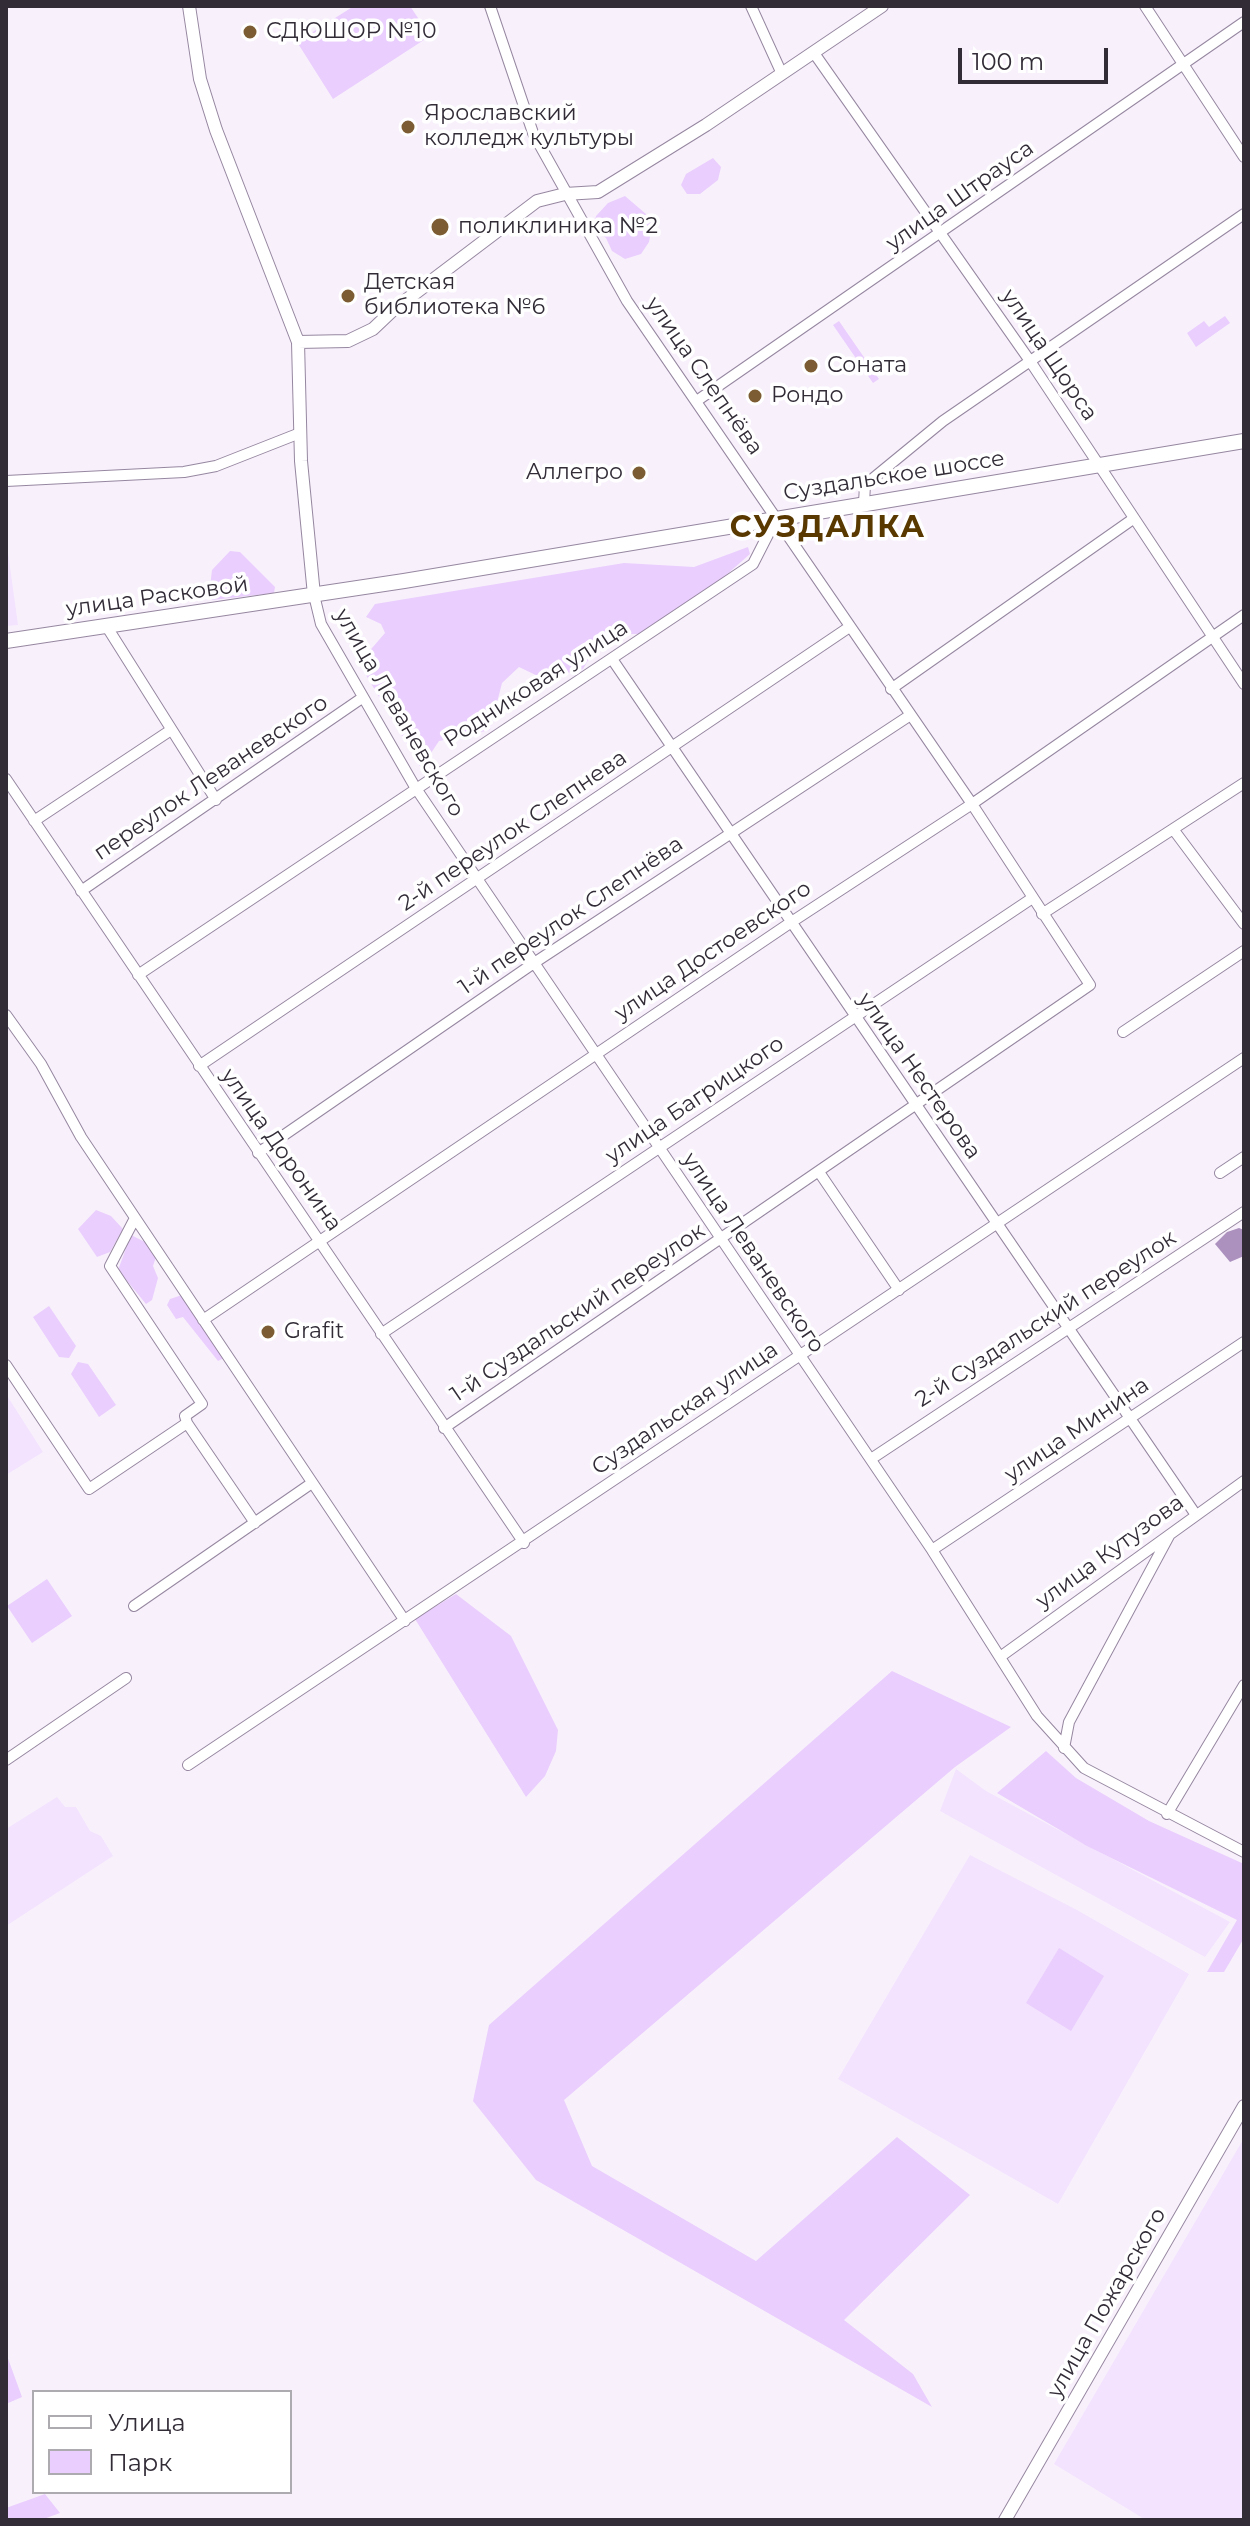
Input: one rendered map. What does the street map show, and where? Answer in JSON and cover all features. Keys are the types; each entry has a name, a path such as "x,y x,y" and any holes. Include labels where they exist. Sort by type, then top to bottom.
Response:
{"main road":[{"name":"Суздальское шоссе","path":"314,595 1244,441"},
{"name":"улица Расковой","path":"6,641 314,595"}],"street":[{"path":"189,6 200,79 216,130 298,342 300,433 314,595"},
{"name":"улица Слепнёва","path":"490,6 533,133 627,301 698,400 848,628 972,804 1031,899 1090,985"},
{"path":"751,6 782,74"},
{"path":"298,342 348,341 373,329 393,310 537,201 565,194 598,192 882,6"},
{"path":"1145,6 1244,157"},
{"name":"улица Штрауса","path":"698,400 942,234 1244,22"},
{"name":"улица Щорса","path":"814,53 1030,361 1244,684"},
{"path":"864,503 865,485 943,421 1244,214"},
{"path":"6,481 184,472 216,466 300,433"},
{"name":"Родниковая улица","path":"138,975 753,564 777,517"},
{"path":"891,689 1133,519"},
{"name":"улица Леваневского","path":"314,595 321,624 415,787 932,1550 1037,1716 1084,1768 1244,1852"},
{"name":"улица Достоевского","path":"203,1320 790,923 972,804 1244,615"},
{"path":"107,627 216,800"},
{"name":"2-й переулок Слепнева","path":"199,1066 848,628"},
{"name":"улица Нестерова","path":"612,659 914,1106 1196,1515"},
{"name":"переулок Леваневского","path":"81,891 362,698"},
{"name":"1-й переулок Слепнёва","path":"258,1153 534,963 909,716"},
{"path":"34,821 171,730"},
{"name":"улица Доронина","path":"6,779 524,1543"},
{"path":"1042,914 1244,783"},
{"path":"1173,829 1244,924"},
{"name":"улица Багрицкого","path":"381,1334 853,1015 1031,899"},
{"path":"1123,1032 1244,951"},
{"name":"1-й Суздальский переулок","path":"444,1428 1090,985"},
{"path":"6,1015 41,1064 81,1137 405,1621"},
{"name":"Суздальская улица","path":"188,1765 524,1543 1244,1058"},
{"path":"1220,1173 1244,1157"},
{"path":"819,1172 899,1290"},
{"name":"2-й Суздальский переулок","path":"871,1459 1244,1212"},
{"path":"135,1218 110,1266 202,1404 185,1416 187,1423 255,1523"},
{"name":"улица Минина","path":"932,1550 1244,1342"},
{"path":"6,1365 89,1489 187,1423"},
{"name":"улица Кутузова","path":"1000,1657 1244,1481"},
{"path":"134,1606 312,1483"},
{"path":"1064,1748 1069,1722 1172,1531"},
{"path":"6,1760 126,1678"},
{"path":"1167,1814 1244,1685"},
{"name":"улица Пожарского","path":"1005,2520 1244,2106"}],"shaded area":[{"path":"6,538 18,625 6,626"},
{"path":"1239,1228 1244,1230 1244,1256 1230,1262 1215,1244 1227,1232"},
{"path":"6,1394 43,1452 6,1475"},
{"path":"956,1769 986,1791 1230,1922 1205,1957 940,1811"},
{"path":"57,1797 65,1807 76,1807 90,1831 101,1836 113,1856 6,1926 6,1829"},
{"path":"970,1855 1077,1910 1189,1974 1058,2204 838,2079"},
{"path":"1244,2138 1244,2520 1146,2520 1054,2464"}],"green space":[{"path":"354,6 410,6 430,36 333,99 297,42"},
{"path":"713,158 721,167 718,180 700,194 687,194 681,185 686,174"},
{"path":"625,196 653,220 649,242 641,254 625,259 612,251 606,238 593,228 596,216 608,203"},
{"path":"1225,316 1230,323 1196,347 1187,333 1204,321 1209,327"},
{"path":"839,321 879,379 873,383 833,325"},
{"path":"748,547 750,554 708,591 643,634 612,634 597,645 583,669 544,679 519,667 502,683 490,730 439,741 421,768 359,663 385,633 381,624 366,617 375,604 624,563 694,567"},
{"path":"230,551 240,552 275,587 274,593 212,600 209,595 212,570"},
{"path":"96,1210 111,1216 123,1229 110,1252 97,1257 78,1229"},
{"path":"131,1235 147,1243 156,1257 153,1266 158,1278 152,1300 146,1304 118,1270"},
{"path":"182,1295 224,1358 218,1361 183,1317 176,1319 167,1305 170,1299"},
{"path":"49,1306 76,1346 69,1358 59,1357 33,1317"},
{"path":"78,1362 88,1364 116,1405 99,1417 71,1374"},
{"path":"47,1579 72,1616 32,1643 7,1606"},
{"path":"456,1594 511,1636 558,1730 556,1751 545,1776 526,1797 415,1619"},
{"path":"892,1671 1011,1727 955,1767 564,2100 592,2166 756,2261 897,2137 970,2195 844,2320 913,2374 932,2407 536,2180 473,2101 489,2025"},
{"path":"1046,1751 1076,1778 1149,1821 1244,1864 1244,1938 1224,1972 1207,1972 1237,1920 1087,1846 997,1793"},
{"path":"1059,1948 1104,1976 1071,2031 1026,2003"},
{"path":"6,2353 22,2397 6,2404"},
{"path":"45,2494 60,2513 41,2520 6,2520 6,2508"}],"place":[{"name":"СДЮШОР №10","path":"250,32"},
{"name":"Ярославский колледж культуры","path":"408,127"},
{"name":"поликлиника №2","path":"440,227"},
{"name":"Детская библиотека №6","path":"348,296"},
{"name":"Соната","path":"811,366"},
{"name":"Рондо","path":"755,396"},
{"name":"Аллегро","path":"639,473"},
{"name":"Grafit","path":"268,1332"}],"district":[{"name":"СУЗДАЛКА","path":"828,528"}]}
